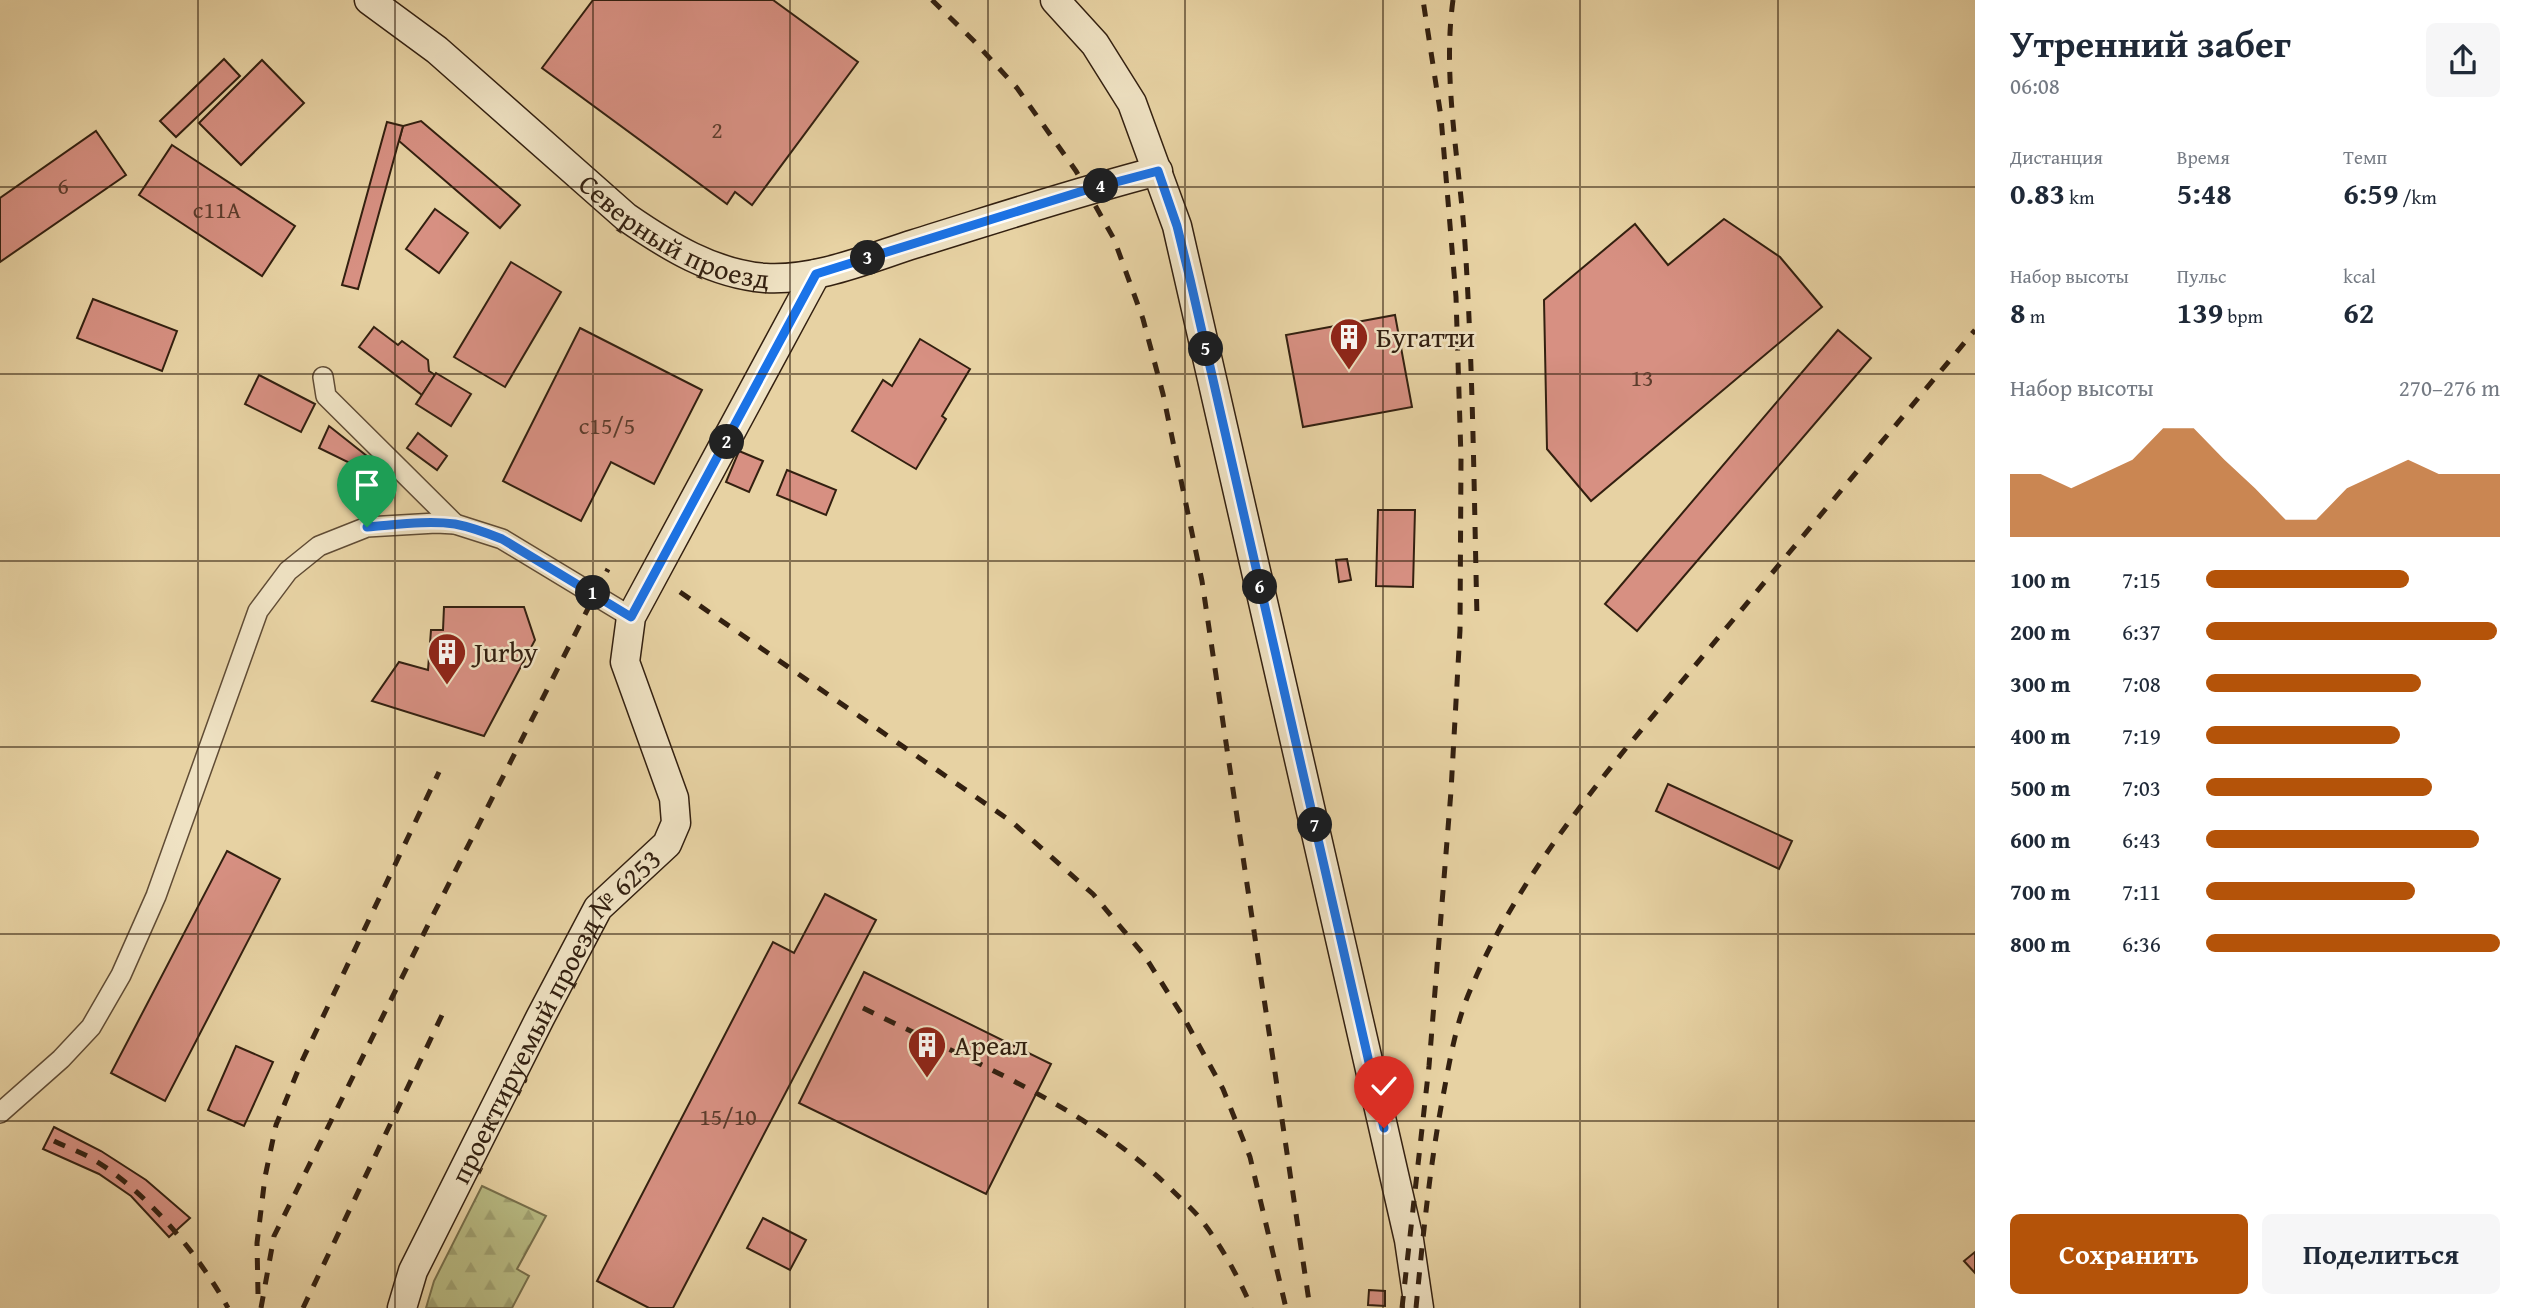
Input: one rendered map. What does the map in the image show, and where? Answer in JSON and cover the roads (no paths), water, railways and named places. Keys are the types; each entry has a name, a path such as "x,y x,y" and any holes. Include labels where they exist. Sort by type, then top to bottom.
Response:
{"street":[{"name":"Северный проезд","path":"369,0 437,50 616,208 659,240 694,259 731,271 766,278 816,274 1086,190 1158,171"},
{"path":"1055,0 1095,44 1132,103 1177,226 1409,1240 1419,1308"},
{"name":"проектируемый проезд № 6253","path":"402,1308 413,1271 598,908 667,845 676,823 674,798 625,662 631,617 816,274"},
{"path":"323,377 326,396 455,524"},
{"path":"0,1113 61,1059 91,1027 121,975 156,896 258,611 288,571 319,546 367,527 455,524 502,539 631,617"}],"railway":[{"path":"932,0 1017,88 1076,171 1114,239 1143,319 1163,394 1202,581 1310,1308"},
{"path":"1402,1308 1429,1066 1451,791 1460,630 1461,458 1456,297 1441,117 1423,0"},
{"path":"1453,0 1450,30 1451,91 1468,291 1477,617"},
{"path":"1416,1308 1439,1118 1460,1017 1484,959 1519,895 1560,834 1627,747 1975,330"},
{"path":"261,1308 274,1236 608,569"},
{"path":"680,592 1012,822 1093,894 1144,955 1184,1018 1223,1089 1250,1157 1286,1308"},
{"path":"258,1294 257,1243 265,1177 276,1125 301,1063 439,772"},
{"path":"863,1008 1026,1088 1103,1134 1139,1161 1202,1221 1230,1263 1252,1308"},
{"path":"303,1308 443,1013"},
{"path":"54,1141 89,1157 109,1170 149,1204 186,1244 228,1308"}],"place":[{"name":"Бугатти","path":"1349,371"},
{"name":"Jurby","path":"447,686"},
{"name":"Ареал","path":"927,1079"}]}
